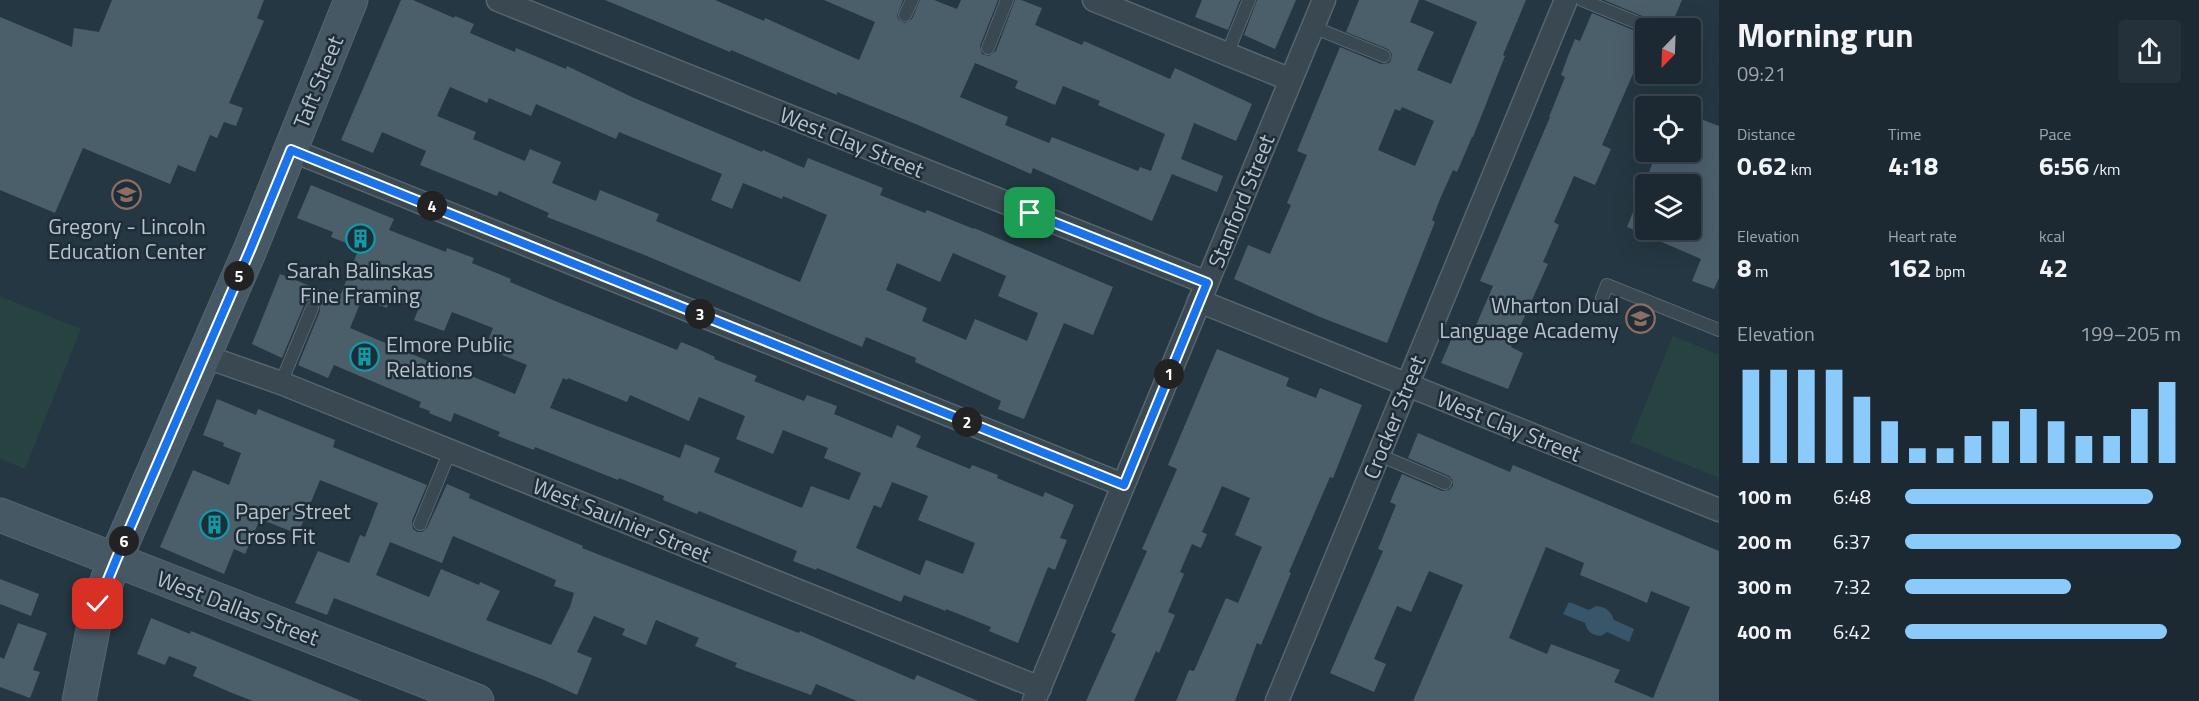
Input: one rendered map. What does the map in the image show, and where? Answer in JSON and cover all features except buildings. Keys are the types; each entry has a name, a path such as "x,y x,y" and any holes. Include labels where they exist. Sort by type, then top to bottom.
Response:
{"street":[{"name":"Taft Street","path":"79,701 98,604 291,150 351,0"},
{"name":"West Clay Street","path":"498,0 1203,292 1407,385 1719,510"},
{"name":"Stanford Street","path":"1037,695 1324,0"},
{"name":"Crocker Street","path":"1277,701 1566,0"},
{"path":"1102,2 1291,80"},
{"path":"291,150 1124,485"},
{"name":"West Saulnier Street","path":"204,356 281,383 450,451 1037,695"},
{"name":"West Dallas Street","path":"0,515 477,701"}],"lane":[{"path":"905,15 912,0"},
{"path":"988,48 1007,0"},
{"path":"1227,54 1249,0"},
{"path":"1582,0 1635,22"},
{"path":"1313,27 1384,56"},
{"path":"1602,298 1607,285 1719,330"},
{"path":"281,383 312,308"},
{"path":"420,524 450,451"},
{"path":"1378,455 1445,483"}],"green space":[{"path":"0,296 81,329 25,469 0,459"},
{"path":"1673,336 1719,355 1719,478 1630,442"}],"water":[{"path":"1569,602 1589,610 1596,606 1607,610 1614,620 1634,629 1629,642 1607,632 1601,636 1595,635 1587,629 1585,623 1563,614"}],"place":[{"name":"Gregory - Lincoln Education Center","path":"127,194"},
{"name":"Sarah Balinskas Fine Framing","path":"360,238"},
{"name":"Wharton Dual Language Academy","path":"1640,318"},
{"name":"Elmore Public Relations","path":"365,357"},
{"name":"Paper Street Cross Fit","path":"214,524"}],"route":[{"path":"98,604 291,150 1124,485 1207,283 1030,213"}]}
